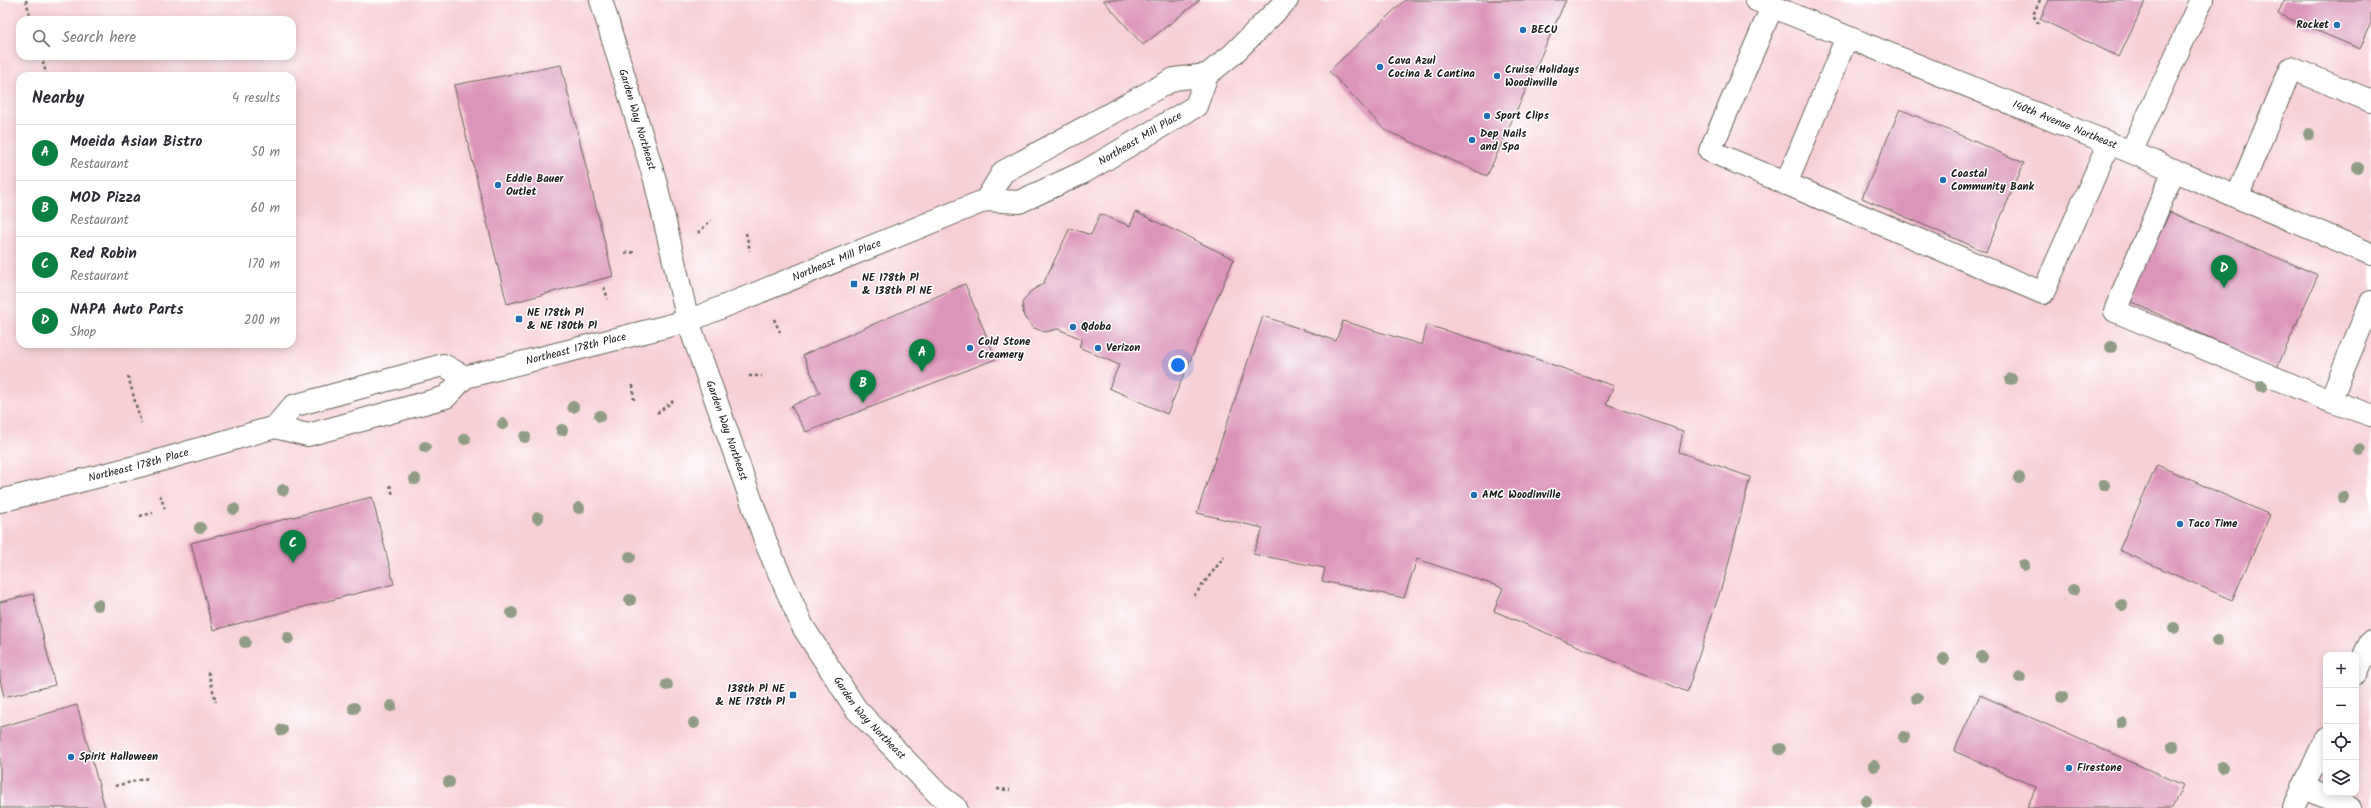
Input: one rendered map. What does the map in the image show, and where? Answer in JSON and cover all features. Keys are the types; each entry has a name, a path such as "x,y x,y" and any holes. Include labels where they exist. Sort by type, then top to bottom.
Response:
{"street":[{"name":"Garden Way Northeast","path":"601,0 655,180 688,321 768,548 803,627 856,709 939,795 956,808"},
{"path":"986,200 1003,172 1174,79 1207,75 1233,54 1287,0"},
{"path":"2131,152 2202,0"},
{"path":"1764,3 1710,152 2042,293 2109,143"},
{"name":"140th Avenue Northeast","path":"1764,3 2131,152 2371,254"},
{"path":"1786,184 1847,37"},
{"path":"2237,197 2291,68 2371,101"},
{"name":"Northeast Mill Place","path":"688,321 986,200 1019,202 1084,172 1196,106 1207,75"},
{"path":"2174,170 2115,311 2330,401 2371,415"},
{"path":"2330,401 2371,302"},
{"name":"Northeast 178th Place","path":"0,501 151,463 275,427 308,435 446,398 465,377 688,321"},
{"path":"275,427 293,406 443,365 465,377"},
{"path":"2359,667 2371,641"},
{"path":"2294,808 2323,744"},
{"path":"2303,787 2350,808"}],"path":[{"path":"26,0 30,16"},
{"path":"2040,0 2033,15 2040,26"},
{"path":"42,60 46,72"},
{"path":"698,233 711,220"},
{"path":"746,233 750,251"},
{"path":"625,253 636,252"},
{"path":"604,287 608,299"},
{"path":"774,319 780,332"},
{"path":"128,376 141,423"},
{"path":"749,376 762,376"},
{"path":"633,386 634,401"},
{"path":"657,413 673,401"},
{"path":"390,485 393,494"},
{"path":"160,495 165,509"},
{"path":"140,516 152,513"},
{"path":"1194,596 1224,557"},
{"path":"208,672 216,702"},
{"path":"115,786 148,778"},
{"path":"997,790 1010,790"}],"shaded area":[{"path":"0,0 2371,0 2371,808 0,808"}],"building":[{"path":"1103,0 1200,0 1143,45"},
{"path":"1405,0 1566,0 1487,176 1385,130 1329,71"},
{"path":"2049,0 2146,0 2119,57 2040,19"},
{"name":"Rocket","path":"2284,0 2371,0 2371,23 2360,49 2278,14"},
{"path":"561,65 613,276 507,304 454,85"},
{"name":"Coastal Community Bank","path":"1900,109 2024,163 1986,252 1862,198"},
{"path":"1136,212 1234,259 1167,414 1109,388 1119,365 1079,347 1082,339 1058,329 1045,332 1034,328 1024,317 1022,303 1031,291 1043,284 1070,228 1091,235 1100,214 1130,226"},
{"path":"2170,212 2318,275 2277,368 2129,301"},
{"path":"965,284 996,359 806,432 791,406 820,393 803,355"},
{"name":"AMC Woodinville","path":"1263,316 1336,341 1343,321 1422,345 1427,325 1510,350 1614,386 1606,404 1683,431 1679,452 1750,477 1726,573 1687,692 1494,611 1503,588 1417,559 1404,598 1322,581 1325,568 1253,554 1263,528 1197,513"},
{"path":"2157,465 2270,515 2232,600 2119,550"},
{"path":"372,497 394,584 213,630 191,543"},
{"path":"33,594 55,685 4,697 0,679 0,602"},
{"name":"Firestone","path":"1980,695 2183,785 2172,808 2027,808 2036,787 1954,751"},
{"path":"77,705 105,808 0,808 0,727"}],"place":[{"name":"Rocket","path":"2337,25"},
{"name":"BECU","path":"1523,30"},
{"name":"Cava Azul Cocina & Cantina","path":"1380,67"},
{"name":"Cruise Holidays Woodinville","path":"1497,76"},
{"name":"Sport Clips","path":"1487,116"},
{"name":"Dep Nails and Spa","path":"1472,140"},
{"name":"Coastal Community Bank","path":"1943,180"},
{"name":"Eddie Bauer Outlet","path":"498,185"},
{"name":"NE 178th Pl & 138th Pl NE","path":"854,284"},
{"name":"NAPA Auto Parts","path":"2224,288"},
{"name":"NE 178th Pl & NE 180th Pl","path":"519,319"},
{"name":"Qdoba","path":"1073,327"},
{"name":"Cold Stone Creamery","path":"970,348"},
{"name":"Verizon","path":"1098,348"},
{"name":"Moeida Asian Bistro","path":"922,372"},
{"name":"MOD Pizza","path":"863,403"},
{"name":"AMC Woodinville","path":"1474,495"},
{"name":"Taco Time","path":"2180,524"},
{"name":"Red Robin","path":"293,563"},
{"name":"138th Pl NE & NE 178th Pl","path":"793,695"},
{"name":"Spirit Halloween","path":"71,757"},
{"name":"Firestone","path":"2069,768"}]}
